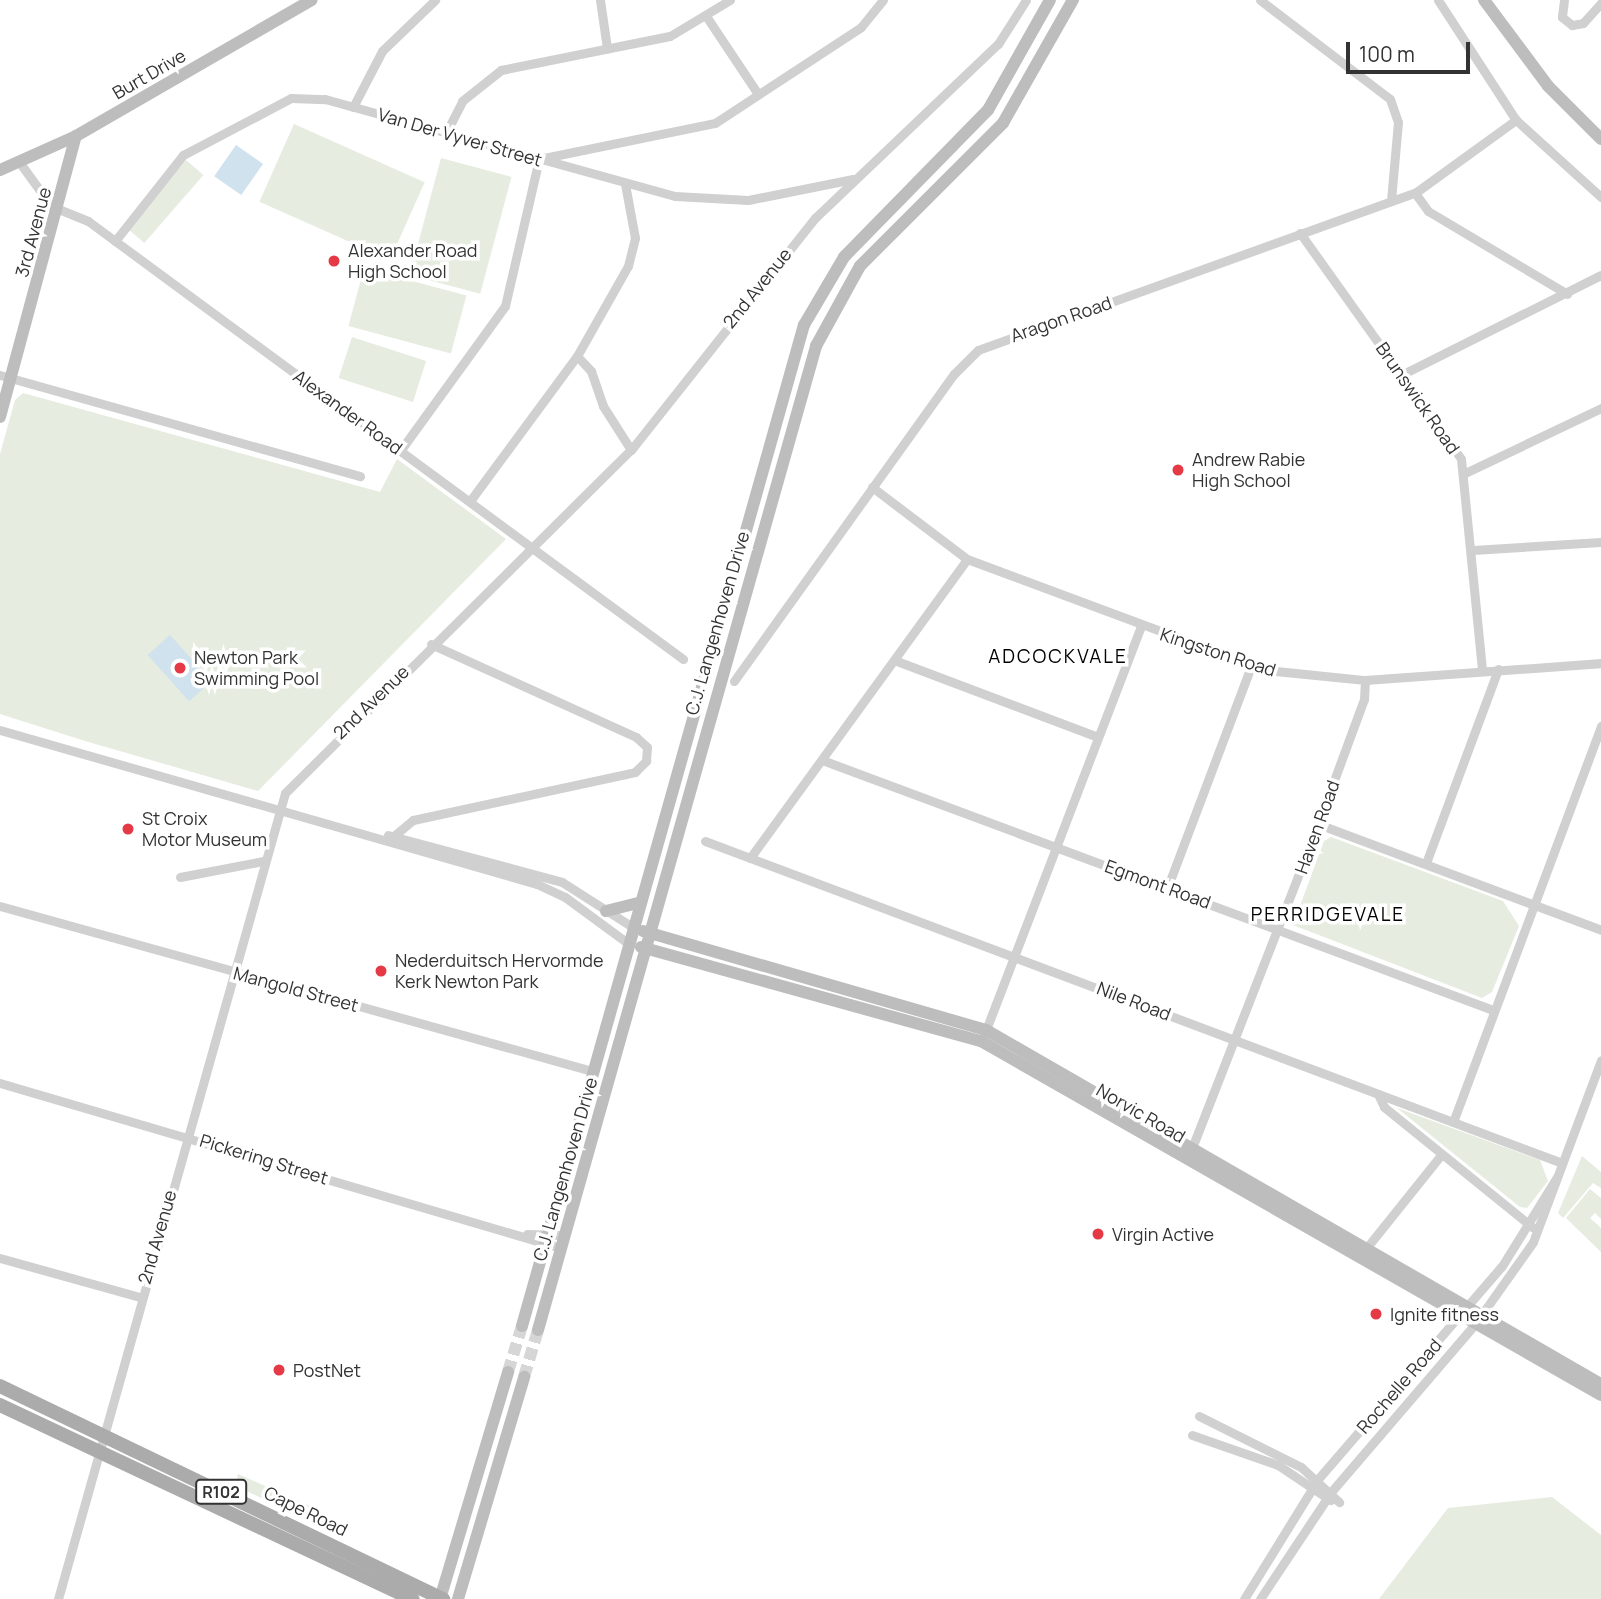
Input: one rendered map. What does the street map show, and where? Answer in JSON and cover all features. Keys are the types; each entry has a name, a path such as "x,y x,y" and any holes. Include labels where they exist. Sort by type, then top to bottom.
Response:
{"main road":[{"name":"Burt Drive","path":"0,170 76,136 312,0"},
{"name":"C.J. Langenhoven Drive","path":"522,1326 804,325 844,257 988,110 1050,0"},
{"name":"C.J. Langenhoven Drive","path":"538,1330 804,379 828,319 860,266 1003,123 1073,0"},
{"path":"1484,0 1548,86 1601,139"},
{"name":"3rd Avenue","path":"0,417 5,377 58,209 76,136"},
{"path":"606,911 640,902"},
{"name":"Norvic Road","path":"634,928 987,1037 1196,1149 1368,1246 1601,1384"},
{"name":"Norvic Road","path":"629,944 987,1037 1191,1162 1601,1395"},
{"path":"441,1599 508,1372"},
{"path":"458,1599 524,1377"},
{"name":"Cape Road","path":"0,1386 441,1599"},
{"name":"Cape Road","path":"0,1405 412,1599"}],"street":[{"path":"353,107 382,51 435,0"},
{"path":"600,0 607,48"},
{"path":"446,133 461,101 501,70 679,33 730,0"},
{"path":"400,451 505,306 539,159 708,125 861,27 883,0"},
{"name":"2nd Avenue","path":"58,1599 100,1434 187,1136 263,861 279,808 297,776 631,450 744,302 856,178 998,44 1026,0"},
{"path":"1260,0 1390,99 1398,122 1391,201"},
{"path":"1438,0 1516,120 1601,197"},
{"path":"1564,0 1561,25 1583,23 1601,3"},
{"path":"706,16 758,94"},
{"name":"Van Der Vyver Street","path":"115,241 174,163 250,115 303,97 353,107 625,184 688,197 748,200 856,178"},
{"name":"Aragon Road","path":"734,681 954,374 985,346 1415,193 1516,120"},
{"name":"Alexander Road","path":"20,163 58,209 76,213 115,241 683,659"},
{"path":"470,501 577,356 635,248 625,184"},
{"path":"1415,193 1428,211 1567,294"},
{"name":"Brunswick Road","path":"1300,233 1450,438 1465,473 1482,670"},
{"path":"1403,374 1601,275"},
{"path":"577,356 592,371 607,413 631,450"},
{"path":"5,377 360,476"},
{"path":"1465,473 1601,408"},
{"name":"Kingston Road","path":"872,487 967,559 1251,666 1365,680 1601,663"},
{"path":"1473,550 1601,542"},
{"path":"750,858 967,559"},
{"path":"987,1037 1141,626"},
{"path":"390,838 413,820 635,772 646,761 647,747 636,737 431,644"},
{"path":"894,660 1098,737"},
{"path":"1168,886 1251,666"},
{"path":"1426,863 1498,669"},
{"name":"Haven Road","path":"1191,1162 1364,699 1365,680"},
{"path":"1453,1122 1601,726"},
{"path":"0,730 362,831 555,880 634,928"},
{"name":"Egmont Road","path":"822,760 1168,886 1493,1010"},
{"path":"1318,824 1601,930"},
{"path":"390,838 559,893 629,944"},
{"name":"Nile Road","path":"705,841 1562,1163"},
{"path":"180,877 263,861"},
{"name":"Mangold Street","path":"0,906 592,1071"},
{"name":"Rochelle Road","path":"1260,1599 1329,1495 1475,1324 1539,1232 1601,1060"},
{"name":"Pickering Street","path":"0,1083 527,1234 545,1244 561,1248"},
{"path":"1378,1094 1384,1107 1539,1232"},
{"path":"1368,1246 1441,1155"},
{"name":"Rochelle Road","path":"1244,1599 1316,1483 1469,1304 1529,1225 1558,1175"},
{"name":"Pickering Street","path":"527,1234 549,1231 565,1235"},
{"path":"0,1258 139,1297"},
{"path":"1199,1416 1316,1483 1329,1495"},
{"path":"1192,1435 1278,1465 1316,1483"}],"shaded area":[{"path":"294,124 425,182 390,260 259,202"},
{"path":"441,158 512,177 480,294 410,275"},
{"path":"186,160 203,175 144,243 127,228"},
{"path":"364,268 466,295 451,353 348,326"},
{"path":"352,337 426,361 413,402 339,378"},
{"path":"23,393 380,492 397,459 506,539 258,791 85,741 0,714 0,454 15,400"},
{"path":"1331,837 1503,901 1519,926 1492,992 1482,998 1293,925 1324,841"},
{"path":"1397,1108 1540,1160 1548,1181 1527,1208 1520,1207"},
{"path":"1582,1156 1601,1172 1601,1188 1593,1183 1563,1218 1558,1213"},
{"path":"1590,1189 1601,1198 1601,1219 1595,1213 1590,1218 1601,1228 1601,1252 1566,1218"},
{"path":"238,1474 319,1510 327,1515 323,1527 236,1486"},
{"path":"1552,1497 1601,1535 1601,1599 1379,1599 1448,1508"}],"water":[{"path":"236,145 263,164 241,195 214,176"},
{"name":"Newton Park Swimming Pool","path":"170,635 211,681 189,701 148,655"}],"tunnel":[{"path":"508,1372 522,1326"},
{"path":"524,1377 538,1330"}],"place":[{"name":"Alexander Road High School","path":"334,261"},
{"name":"Andrew Rabie High School","path":"1178,470"},
{"name":"Newton Park Swimming Pool","path":"180,668"},
{"name":"St Croix Motor Museum","path":"128,829"},
{"name":"Nederduitsch Hervormde Kerk Newton Park","path":"381,971"},
{"name":"Virgin Active","path":"1098,1234"},
{"name":"Ignite fitness","path":"1376,1314"},
{"name":"PostNet","path":"279,1370"}],"district":[{"name":"ADCOCKVALE","path":"1058,657"},
{"name":"PERRIDGEVALE","path":"1328,915"}]}
